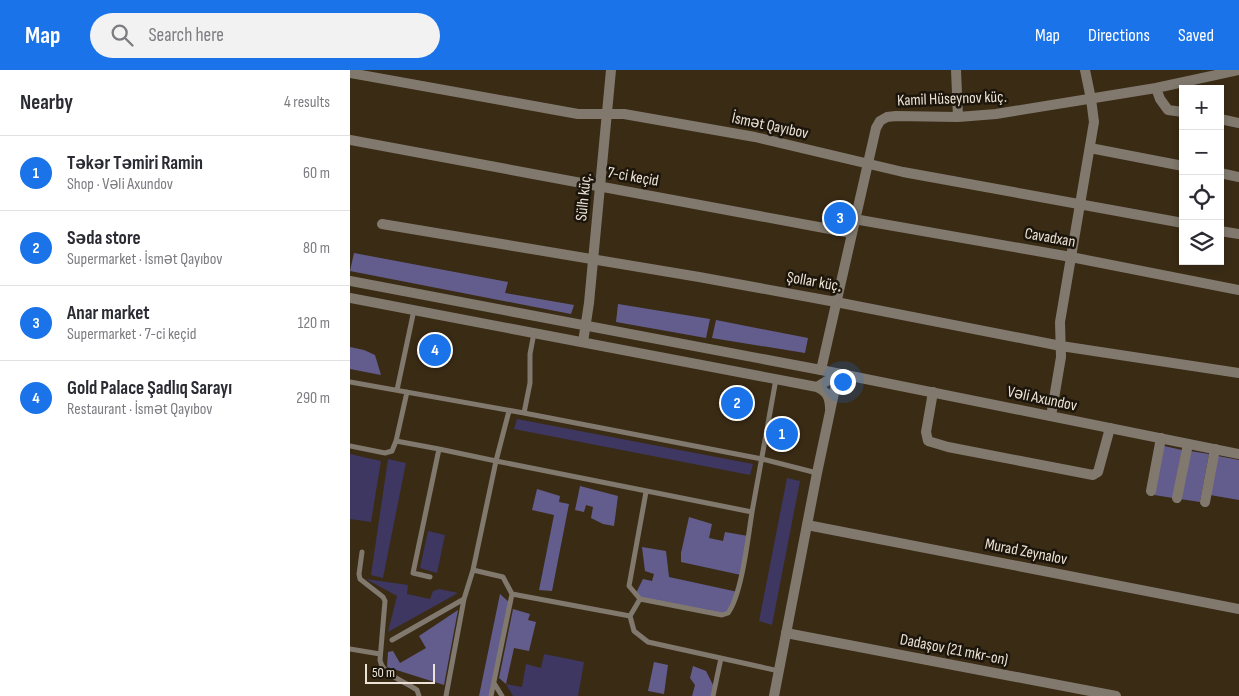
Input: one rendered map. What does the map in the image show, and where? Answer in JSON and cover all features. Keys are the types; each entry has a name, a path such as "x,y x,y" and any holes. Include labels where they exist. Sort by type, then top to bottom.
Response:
{"street":[{"name":"Sülh küç.","path":"583,342 611,70"},
{"path":"956,70 958,117"},
{"path":"1051,416 1060,367 1060,322 1094,122 1085,70"},
{"name":"Kamil Hüseynov küç.","path":"817,387 867,163 876,128 880,121 887,116 958,117 996,114 1156,88 1235,71"},
{"name":"İsmət Qayıbov","path":"350,72 578,114 624,114 755,137 903,172 1179,223"},
{"path":"1156,88 1160,99 1168,110 1179,111"},
{"path":"1224,120 1239,123"},
{"name":"7-ci keçid","path":"350,140 851,232"},
{"path":"1090,148 1179,165"},
{"path":"1224,174 1239,177"},
{"name":"Cavadxan","path":"854,219 1071,257 1239,290"},
{"name":"Şollar küç.","path":"382,224 593,258 836,302 1060,346 1239,373"},
{"path":"1224,232 1239,234"},
{"path":"350,281 838,374"},
{"path":"415,309 418,294"},
{"path":"350,298 817,387 827,394 830,408"},
{"path":"817,387 838,374"},
{"path":"774,696 838,374"},
{"name":"Vəli Axundov","path":"838,374 1239,454"},
{"path":"933,392 926,432 928,441 948,447 1093,475 1098,472 1110,428"},
{"path":"1151,491 1161,438"},
{"path":"1176,498 1188,444"},
{"path":"1205,502 1215,449"},
{"name":"Murad Zeynalov","path":"807,525 1239,608"},
{"name":"Dadaşov (21 mkr-on)","path":"786,633 1116,696"}],"lane":[{"path":"397,390 415,309"},
{"path":"524,413 530,383 530,354 534,333"},
{"path":"646,492 629,586 640,599 722,615 728,613 738,592 776,379"},
{"path":"350,382 762,459 817,473"},
{"path":"350,446 385,453 392,451 408,392"},
{"path":"446,696 464,599 473,570 496,461 509,411"},
{"path":"396,441 752,512"},
{"path":"430,577 413,573 438,449"},
{"path":"362,552 360,579 383,597 385,601 380,654 381,666 387,672 418,690 419,696"},
{"path":"473,570 503,577 512,594 491,696"},
{"path":"512,594 630,616"},
{"path":"392,640 464,599"},
{"path":"640,599 630,616 634,631 648,642 778,670"},
{"path":"350,649 380,654"},
{"path":"713,696 721,658"},
{"path":"494,683 502,696"}],"shaded area":[{"path":"354,253 508,282 505,293 574,305 571,314 350,271"},
{"path":"618,304 710,319 706,338 616,322"},
{"path":"716,320 808,338 805,353 712,338"},
{"path":"350,347 375,355 381,375 350,369"},
{"path":"517,419 753,464 750,475 514,429"},
{"path":"1164,446 1182,450 1173,498 1154,495"},
{"path":"1190,451 1209,454 1200,502 1180,499"},
{"path":"350,454 381,461 371,522 350,519"},
{"path":"1218,456 1239,460 1239,500 1210,495"},
{"path":"388,459 406,463 383,578 371,575"},
{"path":"787,478 800,481 772,625 759,621"},
{"path":"580,486 618,496 614,526 603,524 591,518 593,507 586,505 584,512 575,510"},
{"path":"537,489 560,496 559,502 569,504 552,591 539,590 554,515 532,510"},
{"path":"689,517 712,524 709,538 723,541 725,532 748,536 741,575 681,562 681,553"},
{"path":"428,531 445,535 437,573 420,568"},
{"path":"642,547 666,551 669,577 738,592 732,608 722,615 640,599 635,595 643,579 652,581 654,574 645,571"},
{"path":"366,579 408,585 407,594 430,599 433,591 439,589 458,593 388,632 397,596"},
{"path":"500,594 510,603 491,696 479,696"},
{"path":"513,609 530,614 528,620 536,622 529,651 514,648 506,684 499,678"},
{"path":"458,610 444,685 387,667 388,652 393,651 400,663 426,648 419,636"},
{"path":"544,654 584,662 578,696 513,696 506,684 522,687 526,664 541,668"},
{"path":"654,662 668,665 664,694 648,691"},
{"path":"693,666 706,671 715,689 713,696 692,696 695,685 690,678"}],"place":[{"name":"Anar market","path":"840,218"},
{"name":"Gold Palace Şadlıq Sarayı","path":"435,350"},
{"name":"Səda store","path":"737,403"},
{"name":"Tәkәr Tәmiri Ramin","path":"782,434"}]}
